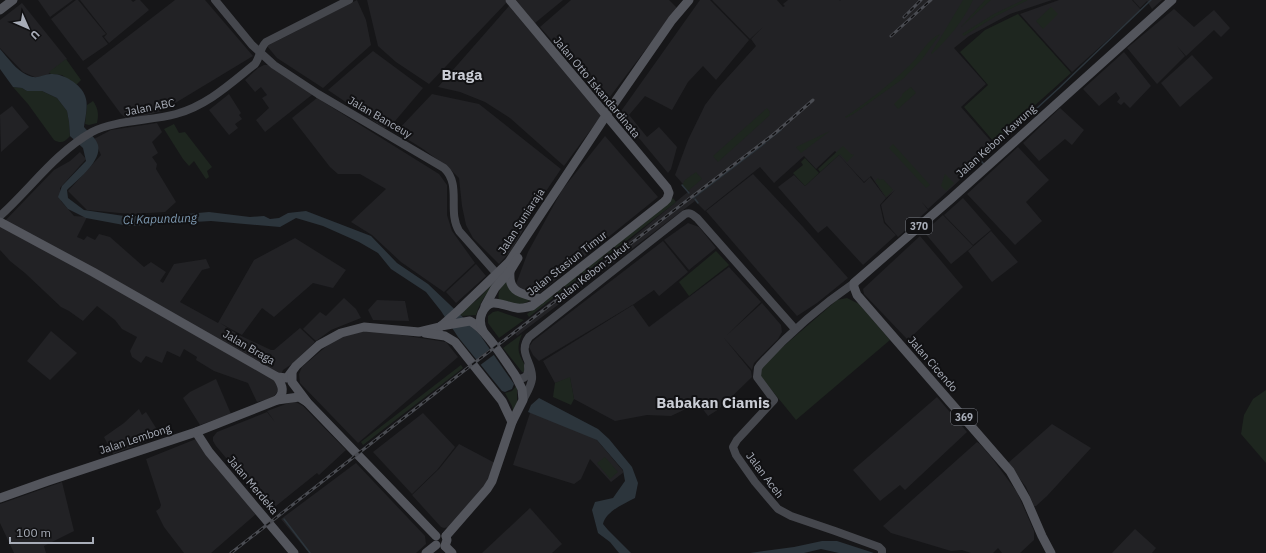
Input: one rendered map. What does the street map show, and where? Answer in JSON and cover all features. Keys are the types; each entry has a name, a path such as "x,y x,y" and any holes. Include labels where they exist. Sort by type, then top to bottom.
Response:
{"main road":[{"path":"0,10 13,0"},
{"name":"Jalan Otto Iskandardinata","path":"510,0 667,188"},
{"name":"Jalan Suniaraja","path":"292,373 296,366 319,345 330,338 351,329 364,327 419,332 445,324 509,262 558,186 606,116 672,20 689,0"},
{"name":"Jalan Kebon Kawung","path":"854,283 1172,0"},
{"name":"Jalan Stasiun Timur","path":"484,308 490,303 495,302 518,308 532,306 664,202 669,194 667,188"},
{"name":"Jalan Braga","path":"0,222 93,272 277,377 287,378 292,373"},
{"path":"426,553 441,541 487,489 492,481 512,422 523,400 522,388 517,378 483,331 480,324 480,317 495,288 516,262 527,240 529,232"},
{"path":"510,271 509,280 517,291 541,299"},
{"name":"Jalan Cicendo","path":"854,283 857,295 1010,471 1026,500 1051,553"},
{"path":"445,324 470,321 483,331"},
{"path":"419,332 445,336 455,342 502,401 512,422"},
{"path":"292,373 292,382 307,402 452,553"},
{"path":"277,377 283,389 281,397 277,400"},
{"name":"Jalan Lembong","path":"0,498 10,496 16,491 196,432 277,400 299,397 307,402"},
{"name":"Jalan Merdeka","path":"196,432 209,452 294,553"},
{"path":"0,493 16,491"}],"street":[{"name":"Jalan Banceuy","path":"215,0 260,53 274,65 318,94 444,168 450,173 454,182 453,218 455,225 497,274"},
{"name":"Jalan ABC","path":"0,216 60,155 92,132 111,125 163,118 192,108 217,94 255,64 262,46 268,41 349,0"},
{"name":"Jalan Kebon Jukut","path":"517,378 522,379 527,376 529,372 524,347 529,337 685,214 690,213 697,218 795,329"},
{"name":"Jalan Kebon Kawung","path":"834,297 854,283"},
{"path":"834,297 844,294 857,295"},
{"name":"Jalan Aceh","path":"834,297 795,329 758,368 758,377 774,400 737,440 734,451 755,482 778,510 791,516 835,530 879,548 882,550 882,553"},
{"name":"Jalan Kebon Jukut","path":"523,400 531,385 532,378 532,370 527,359"}],"shaded area":[{"path":"38,0 73,0 50,17"},
{"path":"78,0 106,34 102,36 108,44 83,61 51,19"},
{"path":"80,0 131,0 133,2 140,0 149,10 109,43 104,37 107,34"},
{"path":"175,0 205,0 253,56 162,111 127,119 121,114 87,68"},
{"path":"357,0 366,20 371,45 323,88 277,58 267,46"},
{"path":"367,0 505,0 507,2 429,84 396,62 378,46"},
{"path":"516,0 563,0 535,23"},
{"path":"571,0 669,0 677,8 606,102 540,27"},
{"path":"700,0 710,0 749,40 716,80 703,66 688,82 672,110 645,96 629,115 647,137 659,127 677,147 671,169 668,173 619,114"},
{"path":"712,0 777,0 783,7 785,6 783,4 788,0 1052,0 1010,14 969,36 954,48 986,84 961,107 996,147 928,209 922,202 928,210 898,237 885,222 881,205 895,190 886,198 871,176 864,182 835,151 816,169 804,156 774,183 760,167 705,211 695,201 517,336 513,331 625,244 689,191 675,175 688,140 705,105 718,88 756,46 751,39 763,27 750,39"},
{"path":"963,0 973,0 955,29 932,54 931,53"},
{"path":"985,0 991,0 961,27"},
{"path":"1023,0 1028,0 996,16 964,36 962,34 994,14"},
{"path":"1059,0 1132,0 1141,10 1072,72 1020,14"},
{"path":"1133,0 1162,0 1152,9 1147,1 1140,8"},
{"path":"22,3 67,59 47,75 37,78 23,72 0,48 0,20"},
{"path":"509,6 601,116 564,166 510,118 485,102 460,92 438,87"},
{"path":"1051,7 1058,14 1043,29 1036,21"},
{"path":"1174,9 1194,27 1214,10 1230,28 1221,37 1214,30 1186,56 1177,46 1185,56 1157,84 1127,48"},
{"path":"1018,14 1071,73 994,142 964,107 988,85 960,52 985,30"},
{"path":"940,34 923,58 904,78 855,113 846,118 845,117 871,99 895,79 914,61 936,36"},
{"path":"373,51 423,88 390,127 384,128 328,90"},
{"path":"1124,52 1151,86 1130,108 1124,102 1121,105 1117,102 1120,98 1116,92 1099,106 1083,89"},
{"path":"1192,55 1213,78 1180,107 1161,83"},
{"path":"66,59 81,80 76,85 62,75 51,74 49,72"},
{"path":"264,65 270,65 313,94 265,132 256,120 269,108 262,98 267,95 261,87 255,92 245,80 258,68"},
{"path":"13,87 22,88 27,91 42,91 57,98 67,111 70,136 65,141 61,142 54,140 28,104"},
{"path":"911,87 916,93 898,109 894,104 902,96 902,94"},
{"path":"229,94 241,113 239,115 242,119 235,124 238,128 229,135 209,110"},
{"path":"432,94 479,104 561,169 542,197 511,251 499,264 473,238 466,225 459,178 450,169 423,149 396,132"},
{"path":"317,98 439,174 447,185 447,215 452,231 475,263 444,292 401,262 372,235 351,222 386,189 360,174 338,174 330,167 292,118"},
{"path":"93,101 98,111 97,123 89,125 85,124 87,105"},
{"path":"12,106 29,127 1,152 0,115"},
{"path":"767,108 770,115 718,162 713,156"},
{"path":"1060,108 1084,130 1072,145 1065,139 1039,161 1023,143"},
{"path":"157,123 162,132 152,142 158,153 152,157 157,164 156,169 176,202 165,212 131,214 87,210 68,191 101,155 94,139 111,130"},
{"path":"174,124 179,133 185,132 212,167 207,171 209,177 206,179 194,161 189,166 183,159 164,129"},
{"path":"830,131 801,153 796,147"},
{"path":"605,136 658,197 539,293 533,295 518,289 516,284 528,252 562,190"},
{"path":"893,144 930,185 926,188 889,148"},
{"path":"843,146 854,155 847,162 840,154 820,172 818,169"},
{"path":"1018,147 1049,180 1026,202 1042,221 1015,245 967,194"},
{"path":"80,152 86,159 60,188 61,201 74,216 87,217 77,237 84,240 87,236 95,240 99,234 110,237 144,267 151,262 166,272 160,281 163,283 174,264 206,259 210,268 202,270 180,302 218,323 254,260 295,238 346,270 333,288 313,283 274,317 262,308 242,335 220,323 239,335 271,350 274,350 300,328 315,342 292,364 283,370 278,383 279,389 273,398 257,402 248,383 214,371 196,360 197,357 184,349 180,357 167,351 162,363 146,356 141,363 132,357 130,351 137,337 122,329 115,320 97,306 83,321 61,307 10,261 0,250 0,226 54,170 70,161"},
{"path":"839,155 864,183 870,177 886,198 880,205 884,223 896,235 863,265 827,226 818,233 778,187 794,175 805,186"},
{"path":"805,158 819,173 805,186 793,173 803,165 801,162"},
{"path":"696,172 702,179 688,191 682,185 685,180"},
{"path":"753,174 848,278 817,303 797,316 706,211"},
{"path":"945,174 954,183 946,191 941,186"},
{"path":"878,178 879,180 883,179 893,190 886,197 875,181"},
{"path":"673,198 676,202 529,317 527,314"},
{"path":"963,198 991,230 973,245 944,215"},
{"path":"943,215 973,246 951,264 924,232"},
{"path":"688,223 699,227 716,248 689,270 664,240"},
{"path":"991,231 1018,262 992,282 968,251"},
{"path":"920,236 963,287 908,340 864,294 863,289"},
{"path":"663,241 688,272 659,296 654,290 634,304 539,361 533,355 529,347 533,341"},
{"path":"716,251 729,265 689,296 679,282"},
{"path":"512,263 486,294 478,308 476,315 460,315 461,312 478,299"},
{"path":"476,264 486,276 456,303 446,292"},
{"path":"729,267 761,302 727,335 762,303 781,325 782,332 778,339 754,363 752,370 724,338 751,371 752,377 719,409 708,416 702,408 690,407 671,416 647,415 615,421 574,399 570,378 555,383 543,361 633,305 649,327"},
{"path":"506,280 528,297 529,301 518,306 499,301 499,292"},
{"path":"344,298 356,309 361,318 331,330 316,341 303,329 320,312 326,316"},
{"path":"847,298 859,304 890,340 796,420 761,377 759,371 763,364 837,300"},
{"path":"377,300 405,301 409,321 373,320 368,310"},
{"path":"498,311 524,320 499,338 488,323 488,316 493,312"},
{"path":"369,330 446,342 458,357 358,443 300,383 299,374 302,367 336,338"},
{"path":"51,331 77,353 50,380 27,361"},
{"path":"522,334 519,344 519,351 526,367 524,372 522,372 503,348"},
{"path":"461,365 463,368 363,445 361,442"},
{"path":"570,377 574,399 571,405 553,397 555,383"},
{"path":"216,379 231,414 200,425 183,398 190,392"},
{"path":"517,385 517,405 514,414 512,406 505,393 512,391"},
{"path":"1266,390 1266,463 1241,434 1244,415 1253,399"},
{"path":"937,397 967,432 905,490 900,485 880,501 853,470"},
{"path":"294,401 303,406 346,450 319,475 317,473 271,510 243,477 245,474 242,477 216,446 213,441 213,437 217,432 267,412 275,422 267,411"},
{"path":"139,409 142,415 146,412 161,436 113,454 104,437 124,423"},
{"path":"534,411 590,432 624,472 611,482 590,459 581,479 574,484 513,465 530,413"},
{"path":"423,413 455,447 437,470 412,494 373,452"},
{"path":"1052,424 1091,448 1047,496 1036,506 1034,506 1026,487 1008,463"},
{"path":"196,439 256,514 211,553 184,553 164,527 156,511 161,505 146,459"},
{"path":"977,442 992,458 1017,492 1034,531 1034,540 1020,553 1002,553 998,548 993,553 971,553 962,550 951,551 891,533 883,526"},
{"path":"459,444 495,463 487,481 475,500 449,527 444,528 441,527 412,495 439,469"},
{"path":"605,457 618,472 610,479 597,463"},
{"path":"356,463 425,536 426,544 416,553 309,553 281,519"},
{"path":"62,482 74,531 44,546 46,553 14,553 0,523 0,504"},
{"path":"530,508 562,544 552,553 482,553"},
{"path":"1135,529 1156,548 1152,553 1112,553"}],"water":[{"name":"Ci Kapundung","path":"0,49 16,67 27,75 39,77 56,74 73,81 82,89 87,105 84,127 96,140 98,151 93,163 67,190 68,198 84,210 124,216 165,216 209,212 250,217 264,216 270,219 279,218 288,213 306,211 371,236 397,263 428,284 480,335 514,384 512,389 505,392 502,391 458,337 441,311 426,292 391,269 378,253 359,242 323,226 296,218 280,227 211,221 129,226 86,218 68,209 58,197 62,186 86,161 83,148 70,136 67,111 57,98 42,91 27,91 22,88 13,87 0,69"},
{"path":"539,398 598,429 609,439 632,467 638,483 635,498 621,505 608,515 603,524 631,553 619,553 610,542 598,533 592,510 595,502 613,498 625,481 623,470 597,440 528,412 531,405"},
{"path":"822,541 837,541 874,553 839,553 821,549 804,553 750,553 794,547"}],"pier":[{"path":"491,348 495,354 479,366 475,361"}],"waterway":[{"path":"985,165 980,160 1059,88 1151,0"},
{"path":"767,141 781,130"},
{"path":"693,198 765,143"},
{"path":"682,185 689,193"},
{"path":"695,199 698,203"},
{"path":"284,519 310,553"}],"railway":[{"path":"904,17 921,0"},
{"path":"891,36 931,0"},
{"path":"231,553 465,370 774,134 813,100"}],"district":[{"name":"Braga","path":"462,75"},
{"name":"Babakan Ciamis","path":"713,403"}]}
